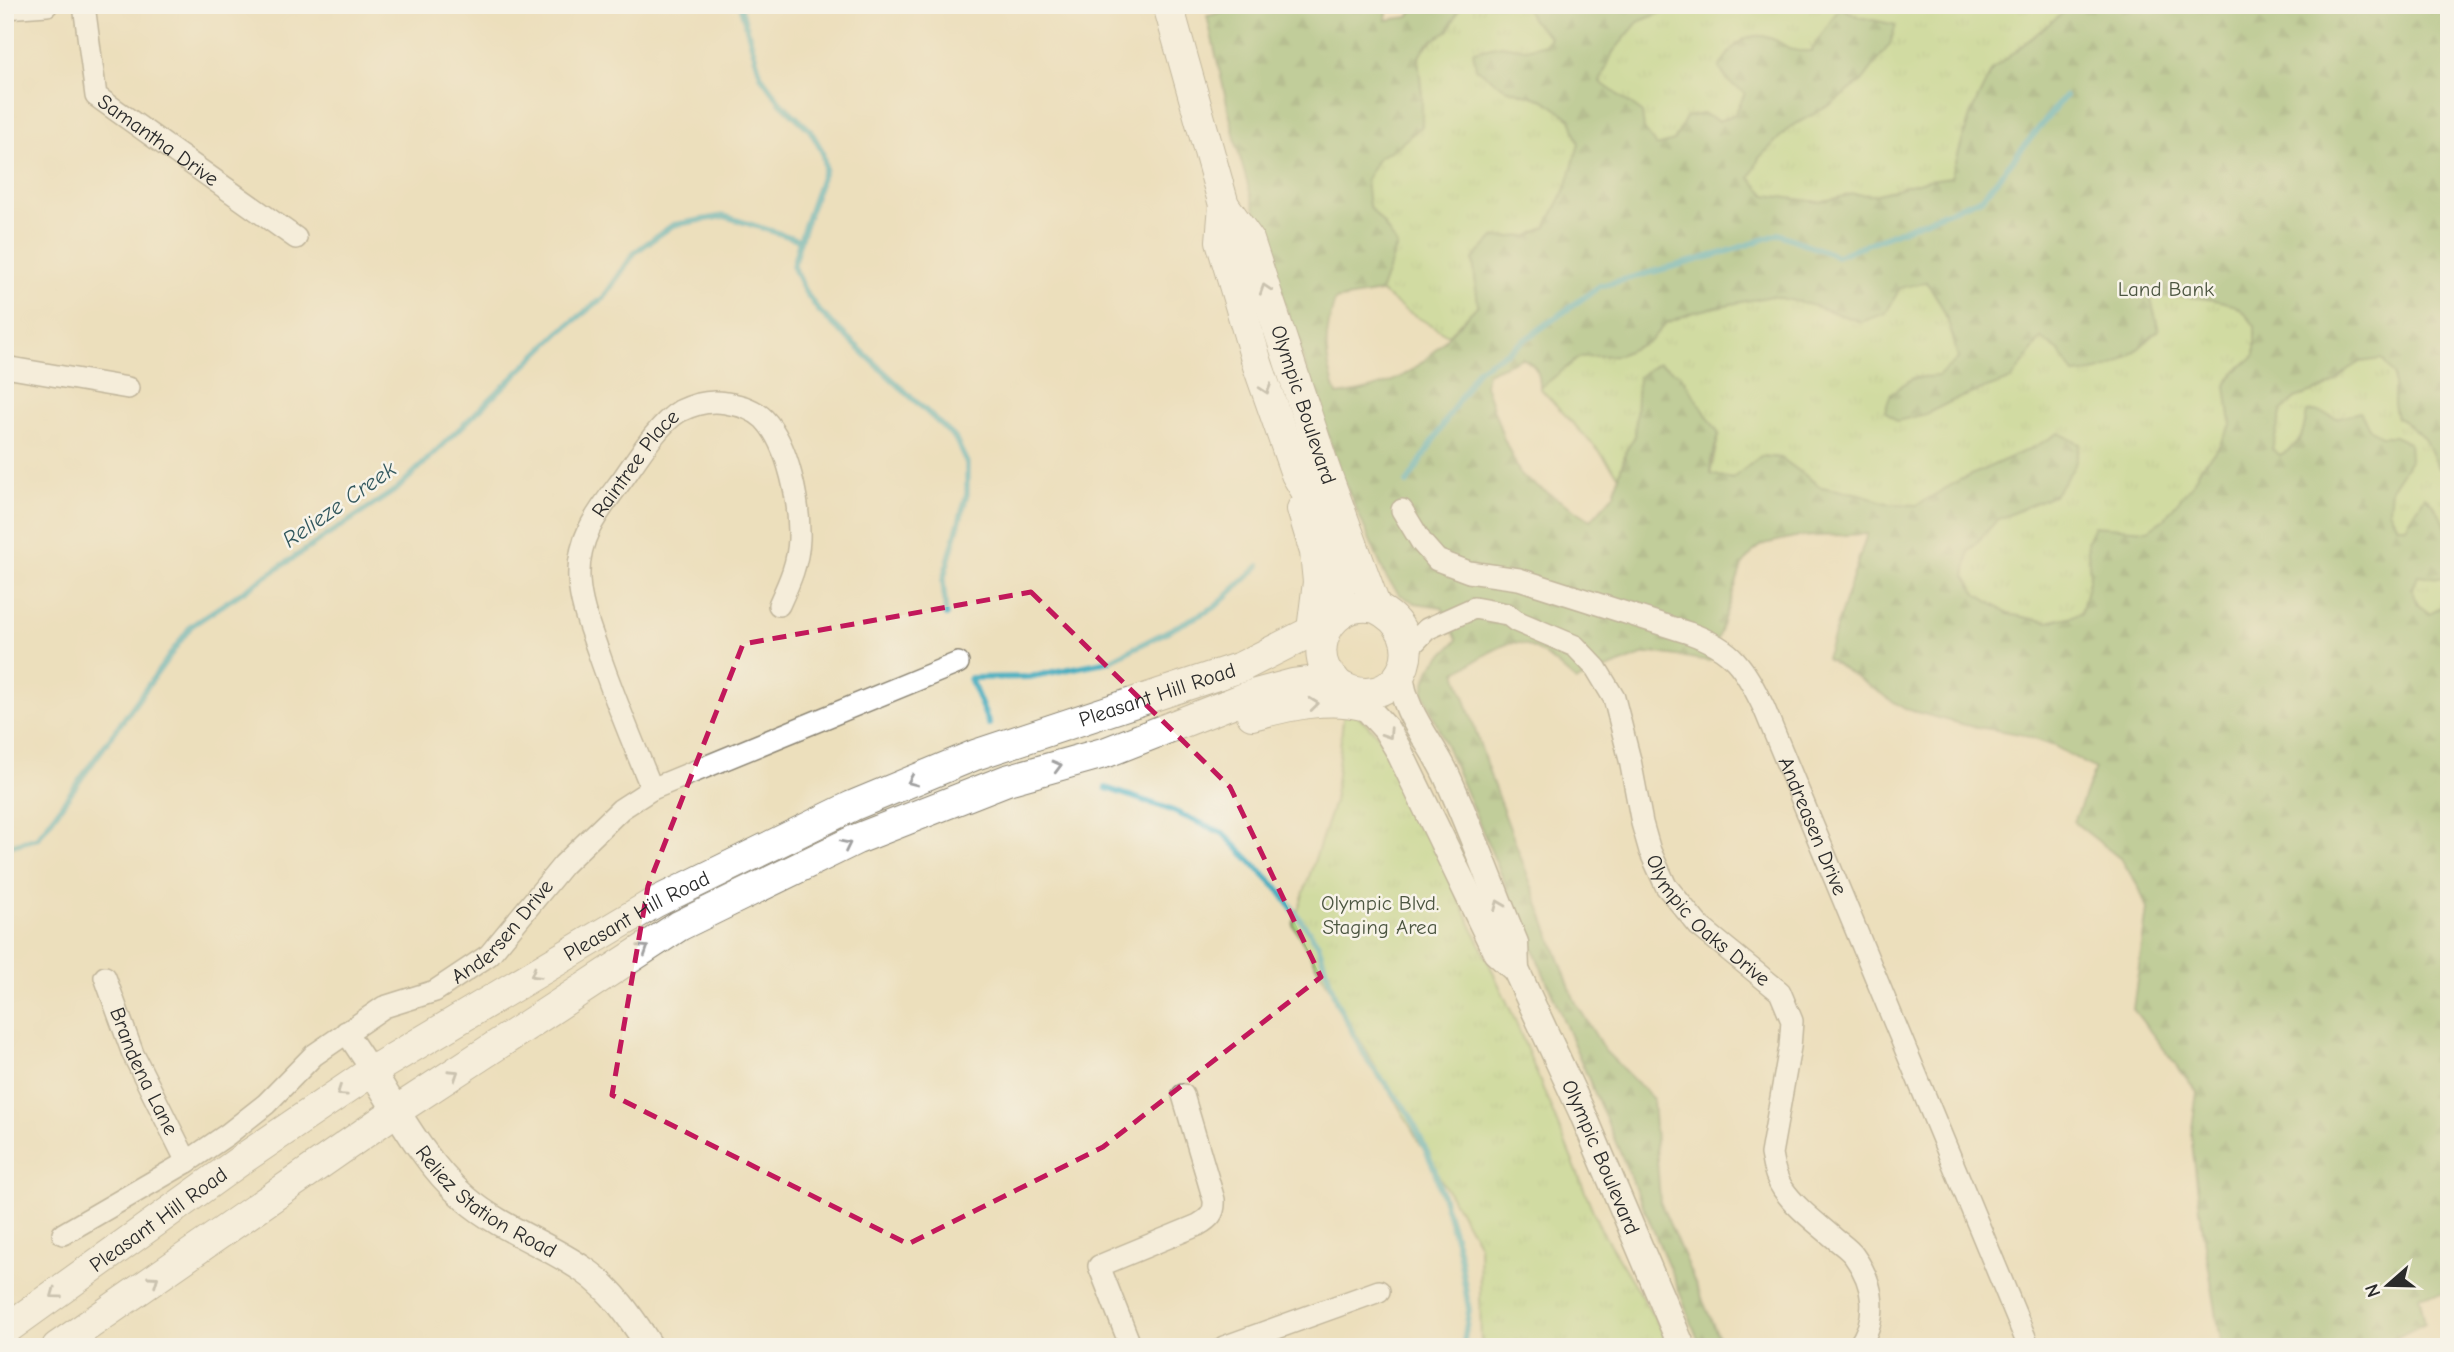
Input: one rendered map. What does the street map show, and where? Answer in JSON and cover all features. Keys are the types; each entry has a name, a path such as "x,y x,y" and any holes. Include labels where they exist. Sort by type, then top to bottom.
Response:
{"main road":[{"name":"Olympic Boulevard","path":"1168,5 1224,205 1249,240 1325,470 1402,637"},
{"name":"Olympic Boulevard","path":"1224,205 1221,241 1258,366 1296,474 1300,503 1315,552 1318,582 1327,622 1321,651 1325,666 1350,692"},
{"path":"1107,752 1283,707 1353,702 1350,692 1387,687 1402,637 1357,607 1327,622"},
{"name":"Pleasant Hill Road","path":"5,1330 244,1158 372,1071 654,903 852,806 975,755 1241,667 1327,622"},
{"name":"Pleasant Hill Road","path":"57,1347 397,1111 679,926 858,839 1007,780 1107,752 1252,695 1293,684 1350,692"}],"street":[{"path":"5,8 47,5"},
{"name":"Samantha Drive","path":"84,5 96,96 296,238"},
{"path":"5,367 128,388"},
{"name":"Raintree Place","path":"652,789 614,698 582,602 579,578 582,549 591,522 654,436 678,412 719,401 744,406 764,418 780,441 794,491 799,539 795,570 779,605"},
{"name":"Andreasen Drive","path":"1402,510 1422,543 1437,560 1469,572 1519,579 1701,637 1712,641 1734,657 1741,666 1764,708 2029,1347"},
{"name":"Olympic Oaks Drive","path":"1402,637 1474,608 1507,614 1516,621 1575,646 1596,668 1614,698 1642,823 1650,851 1666,886 1699,926 1780,992 1792,1021 1793,1030 1771,1154 1774,1171 1793,1202 1854,1255 1863,1272 1873,1299 1868,1332 1858,1347"},
{"name":"Olympic Boulevard","path":"1402,637 1402,691 1407,707 1444,771 1515,943 1516,970"},
{"name":"Andersen Drive","path":"63,1234 187,1162 266,1104 314,1055 384,1007 435,991 489,955 563,865 621,809 652,789 958,663"},
{"name":"Olympic Boulevard","path":"1350,692 1386,729 1496,952 1516,970 1583,1112 1682,1347"},
{"name":"Brandena Lane","path":"105,977 132,1054 187,1162"},
{"name":"Reliez Station Road","path":"346,1032 443,1177 467,1200 502,1224 586,1271 628,1312 650,1347"},
{"path":"1131,1347 1099,1266 1198,1225 1208,1219 1215,1210 1183,1095"},
{"path":"1224,1347 1379,1291"}],"highlighted area":[{"path":"1031,592 1230,787 1321,977 1103,1147 908,1244 612,1095 648,886 743,644"}],"green space":[{"path":"1253,5 1388,5 1386,20 1408,17 1416,5 1461,5 1449,30 1427,44 1418,58 1422,126 1378,158 1366,180 1369,206 1397,246 1380,292 1335,300 1328,326 1327,359 1337,395 1358,392 1391,381 1411,371 1427,357 1478,305 1473,259 1493,238 1529,236 1546,227 1566,188 1579,144 1571,119 1544,100 1505,88 1476,68 1473,51 1501,45 1526,49 1545,44 1550,37 1532,20 1524,5 1679,5 1638,22 1613,52 1600,82 1642,112 1644,129 1656,146 1674,141 1686,117 1703,114 1719,121 1735,114 1745,93 1730,83 1719,68 1733,48 1746,39 1761,36 1791,49 1811,51 1840,7 1859,17 1896,25 1890,44 1862,81 1832,104 1790,127 1759,158 1750,178 1766,195 1819,202 1853,194 1874,195 1928,180 1951,177 1971,113 1992,70 2072,5 2449,5 2449,475 2439,469 2421,436 2397,418 2394,375 2382,359 2360,362 2323,389 2295,398 2282,410 2272,449 2280,455 2297,443 2307,412 2315,411 2337,418 2360,412 2371,430 2381,436 2394,436 2409,443 2410,460 2391,489 2389,510 2397,526 2406,526 2425,496 2441,516 2448,534 2449,579 2418,575 2412,588 2418,605 2430,614 2449,603 2449,1293 2419,1295 2425,1323 2383,1347 2222,1347 2202,1226 2191,1135 2197,1092 2133,1009 2147,909 2140,890 2122,860 2074,822 2095,769 2054,746 2020,734 1965,725 1905,709 1826,658 1867,534 1795,537 1764,544 1754,551 1742,566 1710,661 1656,653 1642,655 1576,681 1536,649 1510,643 1456,672 1492,781 1575,1001 1605,1051 1653,1099 1660,1202 1723,1347 1701,1347 1423,692 1431,667 1457,640 1442,607 1415,603 1399,594 1386,577 1341,474 1266,248 1237,147 1207,16","holes":["1926,282 1947,319 1958,359 1938,376 1913,378 1891,393 1885,411 1897,421 1926,414 1952,401 2012,379 2041,338 2059,351 2074,374 2111,366 2130,355 2159,330 2150,296 2222,301 2240,309 2255,326 2255,355 2235,372 2226,385 2231,425 2217,449 2202,465 2192,484 2164,519 2148,530 2094,526 2087,541 2090,577 2081,614 2048,622 2008,614 1977,594 1965,576 1969,551 1997,520 2055,494 2074,467 2080,444 2059,433 1960,480 1917,505 1890,504 1860,494 1821,487 1781,458 1761,456 1732,479 1710,474 1719,434 1680,374 1658,363 1638,377 1635,436 1626,451 1614,494 1591,520 1521,476 1504,439 1485,385 1487,373 1522,358 1536,370 1540,388 1580,357 1619,355 1650,341 1666,323 1691,313 1772,296 1815,306 1861,322 1886,313 1900,288"]},
{"name":"Land Bank","path":"1455,5 2449,5 2449,530 2427,576 2449,579 2449,603 2430,614 2418,605 2416,599 2090,562 2090,576 2081,614 2048,622 2008,614 1977,594 1965,576 1969,551 1992,525 1917,505 1890,504 1860,494 1821,487 1781,458 1761,456 1732,479 1710,475 1719,434 1639,390 1635,436 1626,451 1619,476 1540,388 1570,364 1461,322 1448,335 1405,310 1380,291 1368,287 1364,157 1419,66 1421,52 1439,33"},
{"name":"Olympic Blvd. Staging Area","path":"1344,710 1356,714 1377,734 1403,778 1512,1013 1600,1228 1672,1347 1481,1347 1479,1245 1293,925 1334,802"}],"waterway":[{"path":"740,5 761,76 780,102 810,130 822,151 825,168 793,266 804,290 819,311 955,438 967,463 967,494 943,580 946,615"},
{"path":"1407,483 1478,369 1512,349 1600,286 1723,253 1779,234 1837,256 1982,198 2065,96"},
{"name":"Relieze Creek","path":"5,847 38,838 191,626 397,489 560,332 604,297 635,252 673,225 724,216 800,240"},
{"path":"989,724 970,678 1029,677 1109,661 1215,607 1259,566"},
{"path":"1106,788 1166,808 1223,833 1280,891 1318,944 1336,1001 1369,1063 1409,1113 1434,1168 1459,1252 1469,1310 1463,1347"}]}
